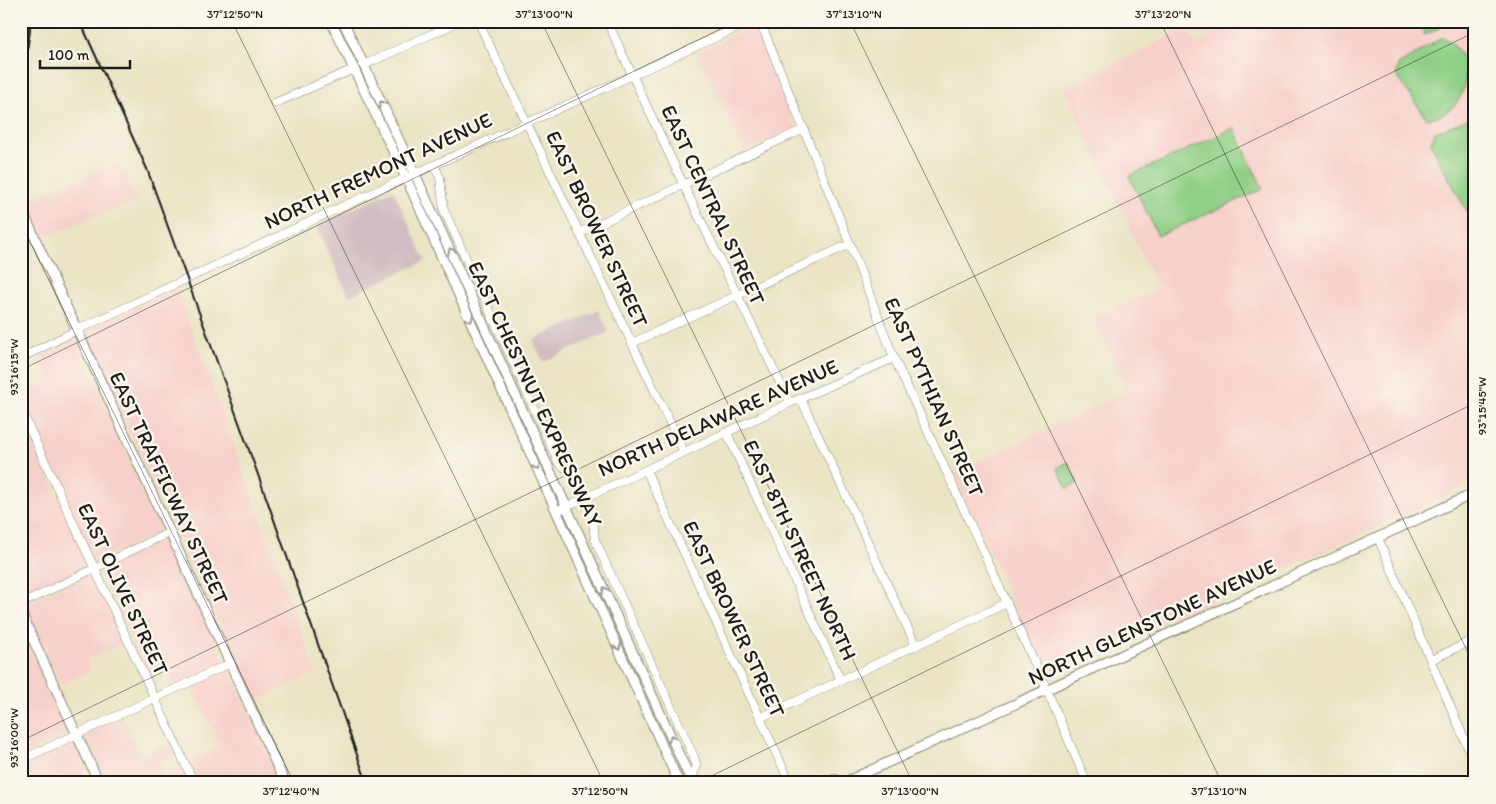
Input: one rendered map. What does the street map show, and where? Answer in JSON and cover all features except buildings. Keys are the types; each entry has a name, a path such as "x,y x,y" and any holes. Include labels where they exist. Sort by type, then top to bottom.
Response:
{"main road":[{"name":"EAST CHESTNUT EXPRESSWAY","path":"331,21 406,178 679,783"},
{"name":"EAST CHESTNUT EXPRESSWAY","path":"343,21 415,174 691,781"},
{"name":"EAST TRAFFICWAY STREET","path":"21,208 285,783"},
{"name":"NORTH GLENSTONE AVENUE","path":"826,783 835,779 842,783 1475,493"},
{"path":"21,613 99,783"},
{"path":"650,718 653,737 673,783"}],"street":[{"path":"364,65 460,21"},
{"name":"EAST BROWER STREET","path":"478,21 684,452"},
{"name":"EAST CENTRAL STREET","path":"607,21 737,297 790,403"},
{"name":"NORTH FREMONT AVENUE","path":"21,358 77,330 527,122 752,21"},
{"name":"EAST PYTHIAN STREET","path":"760,21 894,358 1047,690 1086,783"},
{"path":"275,103 354,69"},
{"path":"579,233 804,129"},
{"path":"434,165 440,178 444,210 559,463 578,479 587,497 593,512 595,540 694,757 696,766 691,781"},
{"path":"632,343 737,297 850,244"},
{"name":"NORTH DELAWARE AVENUE","path":"557,510 790,403 894,358"},
{"path":"801,399 916,646"},
{"name":"EAST OLIVE STREET","path":"21,410 194,783"},
{"name":"EAST 8TH STREET NORTH","path":"727,433 841,681"},
{"name":"EAST BROWER STREET","path":"646,470 790,783"},
{"path":"21,604 170,532"},
{"path":"1378,538 1475,764"},
{"path":"760,718 1007,604"},
{"path":"21,642 32,637"},
{"path":"1431,660 1475,639"},
{"path":"21,760 231,663"}],"shaded area":[{"path":"1242,21 1418,21 1424,34 1440,28 1444,21 1454,21 1475,36 1475,482 1185,614 1159,623 1151,630 1050,677 1045,673 954,473 1127,392 1094,318 1158,289 1064,88 1187,28 1195,43"},
{"path":"755,26 796,128 745,152 697,52"},
{"path":"119,162 137,200 43,237 27,201"},
{"path":"393,190 426,261 349,296 316,226"},
{"path":"177,289 316,672 254,702 85,333 88,329"},
{"path":"599,310 609,332 543,362 533,340"},
{"path":"72,340 76,341 162,528 159,532 98,561 93,558 21,400 21,394 50,380 39,357"},
{"path":"21,416 89,564 86,568 21,597"},
{"path":"163,538 168,539 224,660 224,662 175,686 167,669 148,677 99,570"},
{"path":"93,573 125,642 87,660 91,671 60,685 24,605"},
{"path":"27,643 68,730 66,734 27,752 21,738 21,645"},
{"path":"225,669 229,670 281,783 198,783 188,763 221,748 191,685"},
{"path":"122,716 140,757 171,742 176,754 158,763 164,775 182,766 187,778 177,783 106,783 85,734"},
{"path":"72,740 92,783 31,783 21,763"}],"green space":[{"path":"1418,21 1444,21 1440,28 1424,35"},
{"path":"1443,37 1455,46 1462,57 1466,73 1465,82 1460,98 1449,110 1436,117 1427,119 1396,75 1398,65"},
{"path":"1475,116 1475,225 1442,167 1431,142 1435,132"},
{"path":"1234,128 1263,189 1158,236 1129,176"},
{"path":"1068,462 1078,483 1067,488 1057,468"}],"waterway":[{"path":"1457,21 1475,32"}],"railway":[{"path":"21,90 30,21"},
{"path":"80,21 147,169 367,783"}]}
